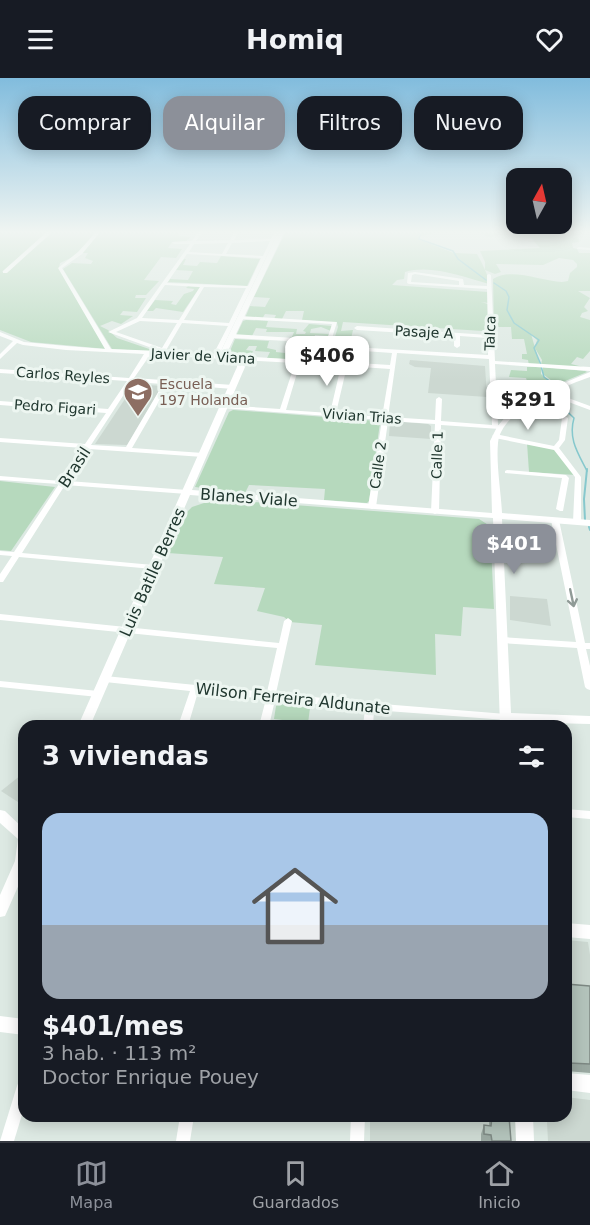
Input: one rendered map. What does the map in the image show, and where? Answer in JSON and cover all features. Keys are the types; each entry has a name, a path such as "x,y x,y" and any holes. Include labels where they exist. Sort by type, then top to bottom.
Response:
{"street":[{"path":"67,281 109,351"},
{"path":"139,319 166,281"},
{"path":"215,357 252,281"},
{"path":"230,358 223,355 257,281"},
{"path":"409,281 409,283 490,288"},
{"path":"461,281 462,286"},
{"name":"Talca","path":"489,281 491,360 497,430"},
{"path":"164,284 249,288"},
{"path":"203,285 180,322 162,352 111,332 139,319 180,322 231,324"},
{"path":"240,318 335,324 322,363"},
{"name":"Pasaje A","path":"357,328 492,336"},
{"path":"366,340 369,329"},
{"path":"396,342 398,331"},
{"path":"428,344 429,333"},
{"name":"Javier de Viana","path":"0,334 16,341 45,346 391,367"},
{"path":"457,334 457,346"},
{"path":"232,336 328,342"},
{"path":"0,357 16,341"},
{"path":"352,349 590,369"},
{"name":"Calle 2","path":"372,507 395,351"},
{"name":"Brasil","path":"0,580 148,353"},
{"name":"Luis Batlle Berres","path":"87,720 233,387 242,363 230,358"},
{"path":"283,411 298,362"},
{"path":"333,414 344,365"},
{"name":"Carlos Reyles","path":"0,371 233,387"},
{"path":"506,720 497,430 516,410 590,374"},
{"path":"128,450 166,382"},
{"path":"549,393 590,408"},
{"name":"Calle 1","path":"435,512 439,399"},
{"name":"Pedro Figari","path":"0,403 109,411"},
{"name":"Vivian Trias","path":"224,407 438,422 497,430 556,448"},
{"path":"565,418 562,441 556,448 578,477 579,521"},
{"path":"0,440 203,455"},
{"path":"507,472 567,478 560,509"},
{"name":"Blanes Viale","path":"0,478 498,517 579,521"},
{"path":"181,507 219,494"},
{"path":"555,520 586,645 590,687"},
{"path":"0,553 153,567"},
{"path":"0,617 281,646"},
{"path":"265,720 288,621"},
{"path":"502,640 586,645"},
{"name":"Wilson Ferreira Aldunate","path":"105,679 503,720"},
{"path":"0,684 98,694"},
{"path":"185,720 195,688"},
{"path":"369,720 370,706"},
{"name":"Wilson Ferreira Aldunate","path":"572,720 590,720"},
{"path":"572,814 590,815"},
{"path":"0,815 18,829"},
{"path":"0,911 6,884 18,867"},
{"path":"572,930 590,932"},
{"path":"0,1024 18,1026"},
{"path":"572,1082 590,1084"},
{"path":"7,1141 18,1105"},
{"path":"183,1141 186,1122"},
{"path":"357,1141 358,1122"},
{"path":"524,1122 525,1141"}],"shaded area":[{"path":"410,360 485,366 487,397 428,393 431,368 415,367 409,364"},
{"path":"135,384 162,386 127,445 95,444"},
{"path":"390,422 428,424 431,426 431,439 389,436"},
{"path":"510,596 547,599 551,626 510,620"},
{"path":"18,777 18,802 1,791"},
{"path":"572,941 588,942 590,955 590,1072 572,1070"},
{"path":"572,1098 590,1100 590,1141 548,1141 547,1122 572,1122"},
{"path":"370,1122 516,1122 517,1141 370,1141"}],"green space":[{"path":"0,281 67,281 107,349 31,342 0,330"},
{"path":"70,281 159,281 146,295 136,295 135,298 146,298 137,312 123,311 120,315 133,316 121,324 112,321 100,326 117,338 158,352 112,349"},
{"path":"169,281 250,281 247,286"},
{"path":"262,281 396,281 392,285 488,292 488,303 481,302 488,304 488,323 482,323 489,324 483,331 343,322 341,331 353,330 350,343 340,343 339,346 350,347 348,363 327,362 338,327 337,323 302,320 304,311 286,311 282,319 274,319 276,315 265,314 262,319 245,318 250,306 265,307 270,298 254,297"},
{"path":"493,281 590,281 590,291 578,291 590,298 584,307 588,311 582,313 580,317 590,320 590,351 583,359 577,357 571,364 587,368 541,365 542,360 535,348 540,365 529,365 528,360 522,359 522,354 527,354 524,339 512,339 511,327 494,327","holes":["531,334 537,340 535,348"]},
{"path":"188,286 200,287 183,312 156,308 153,311 147,311 155,300 173,301 171,304 176,305 184,294 193,291 194,289 186,288"},
{"path":"243,321 268,321 266,327 297,329 296,334 305,334 306,332 303,331 309,324 332,326 331,331 321,327 311,329 310,333 329,334 328,336 315,335 314,340 285,339 292,337 294,332 266,332 267,329 256,328 252,336 236,336"},
{"path":"235,339 269,341 267,348 276,350 276,352 285,353 287,348 297,349 296,353 321,355 322,350 303,348 306,343 325,344 320,361 267,358 270,352 255,351 257,346 249,346 246,350 253,351 250,357 228,356"},
{"path":"527,367 541,367 541,374 551,383 550,389 501,413 498,409 497,390 526,392 527,389 545,390 549,387 522,385 522,388 512,387 515,381 527,381 526,378 509,377 511,370 527,371"},
{"path":"543,367 587,372 553,386 552,381 543,374"},
{"path":"233,410 380,423 369,501 367,503 324,500 325,489 249,485 245,493 195,487 229,412"},
{"path":"527,443 554,448 576,475 529,472"},
{"path":"0,481 55,487 11,551 0,550"},
{"path":"216,499 479,519 490,526 494,609 463,607 461,636 435,634 436,675 315,665 322,625 290,622 284,617 257,611 265,588 214,584 223,557 168,553 186,513 192,507"},
{"path":"280,704 310,708 308,720 274,719 276,706"}],"building":[{"path":"572,984 590,986 590,1064 572,1063"},
{"path":"491,1122 509,1122 511,1141 492,1141 491,1135 484,1134 484,1125 491,1126"}],"waterway":[{"path":"494,283 506,291 509,297 507,310 514,323 539,340 534,348 541,365"},
{"path":"541,366 544,377 551,382 552,388"},
{"path":"554,399 574,418 573,439 587,471"},
{"path":"585,520 587,471"}],"place":[{"name":"Escuela 197 Holanda","path":"138,418"}]}
